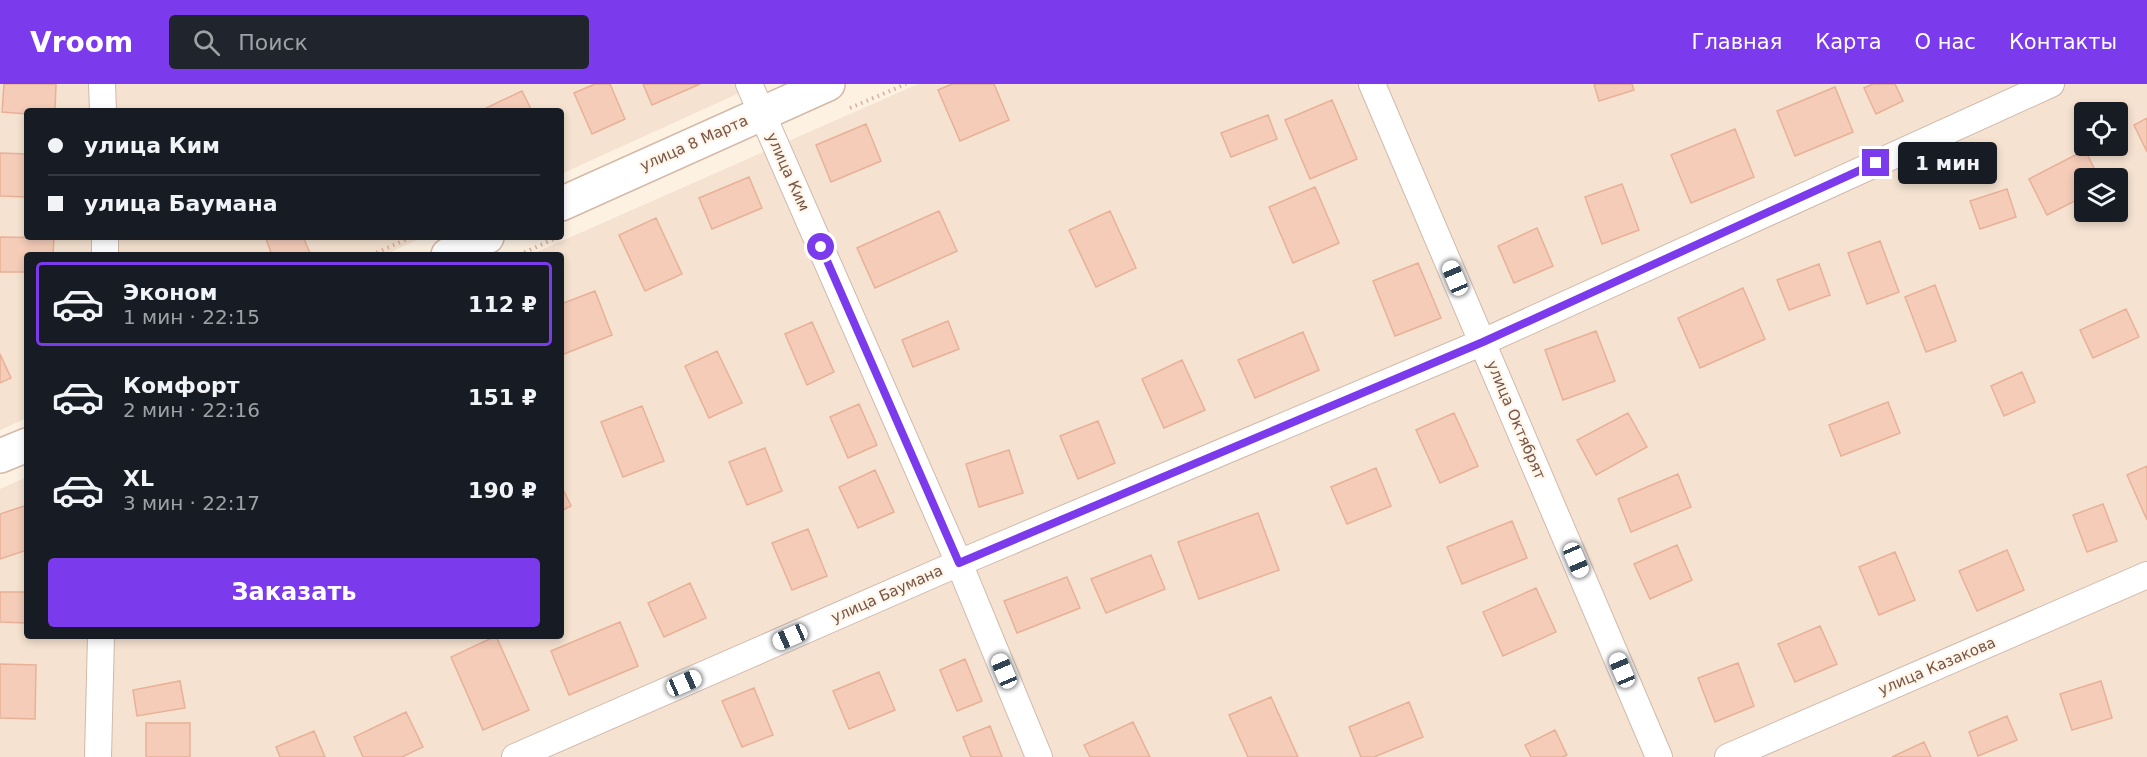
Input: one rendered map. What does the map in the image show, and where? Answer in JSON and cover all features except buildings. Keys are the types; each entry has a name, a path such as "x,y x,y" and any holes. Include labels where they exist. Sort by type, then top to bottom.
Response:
{"main road":[{"name":"улица 8 Марта","path":"564,202 755,98 828,84"},
{"path":"454,252 480,240"},
{"path":"0,456 24,446"}],"street":[{"path":"102,84 103,108"},
{"name":"улица Октябрят","path":"1372,84 1659,757"},
{"name":"улица Баумана","path":"515,757 959,563 1483,342 2051,84"},
{"name":"улица Ким","path":"755,98 959,563 1039,757"},
{"name":"улица Казакова","path":"1728,757 2147,575"},
{"path":"98,757 101,639"}],"path":[{"path":"378,252 405,240"},
{"path":"526,252 552,240"}],"shaded area":[{"path":"0,84 759,84 564,173 564,108 24,108 24,240 417,240 391,252 24,252 24,419 0,430"},
{"path":"918,84 2147,84 2147,757 0,757 0,489 24,478 24,639 564,639 564,252 537,252"}],"route":[{"path":"821,247 959,563 1483,342 1876,163"}]}
